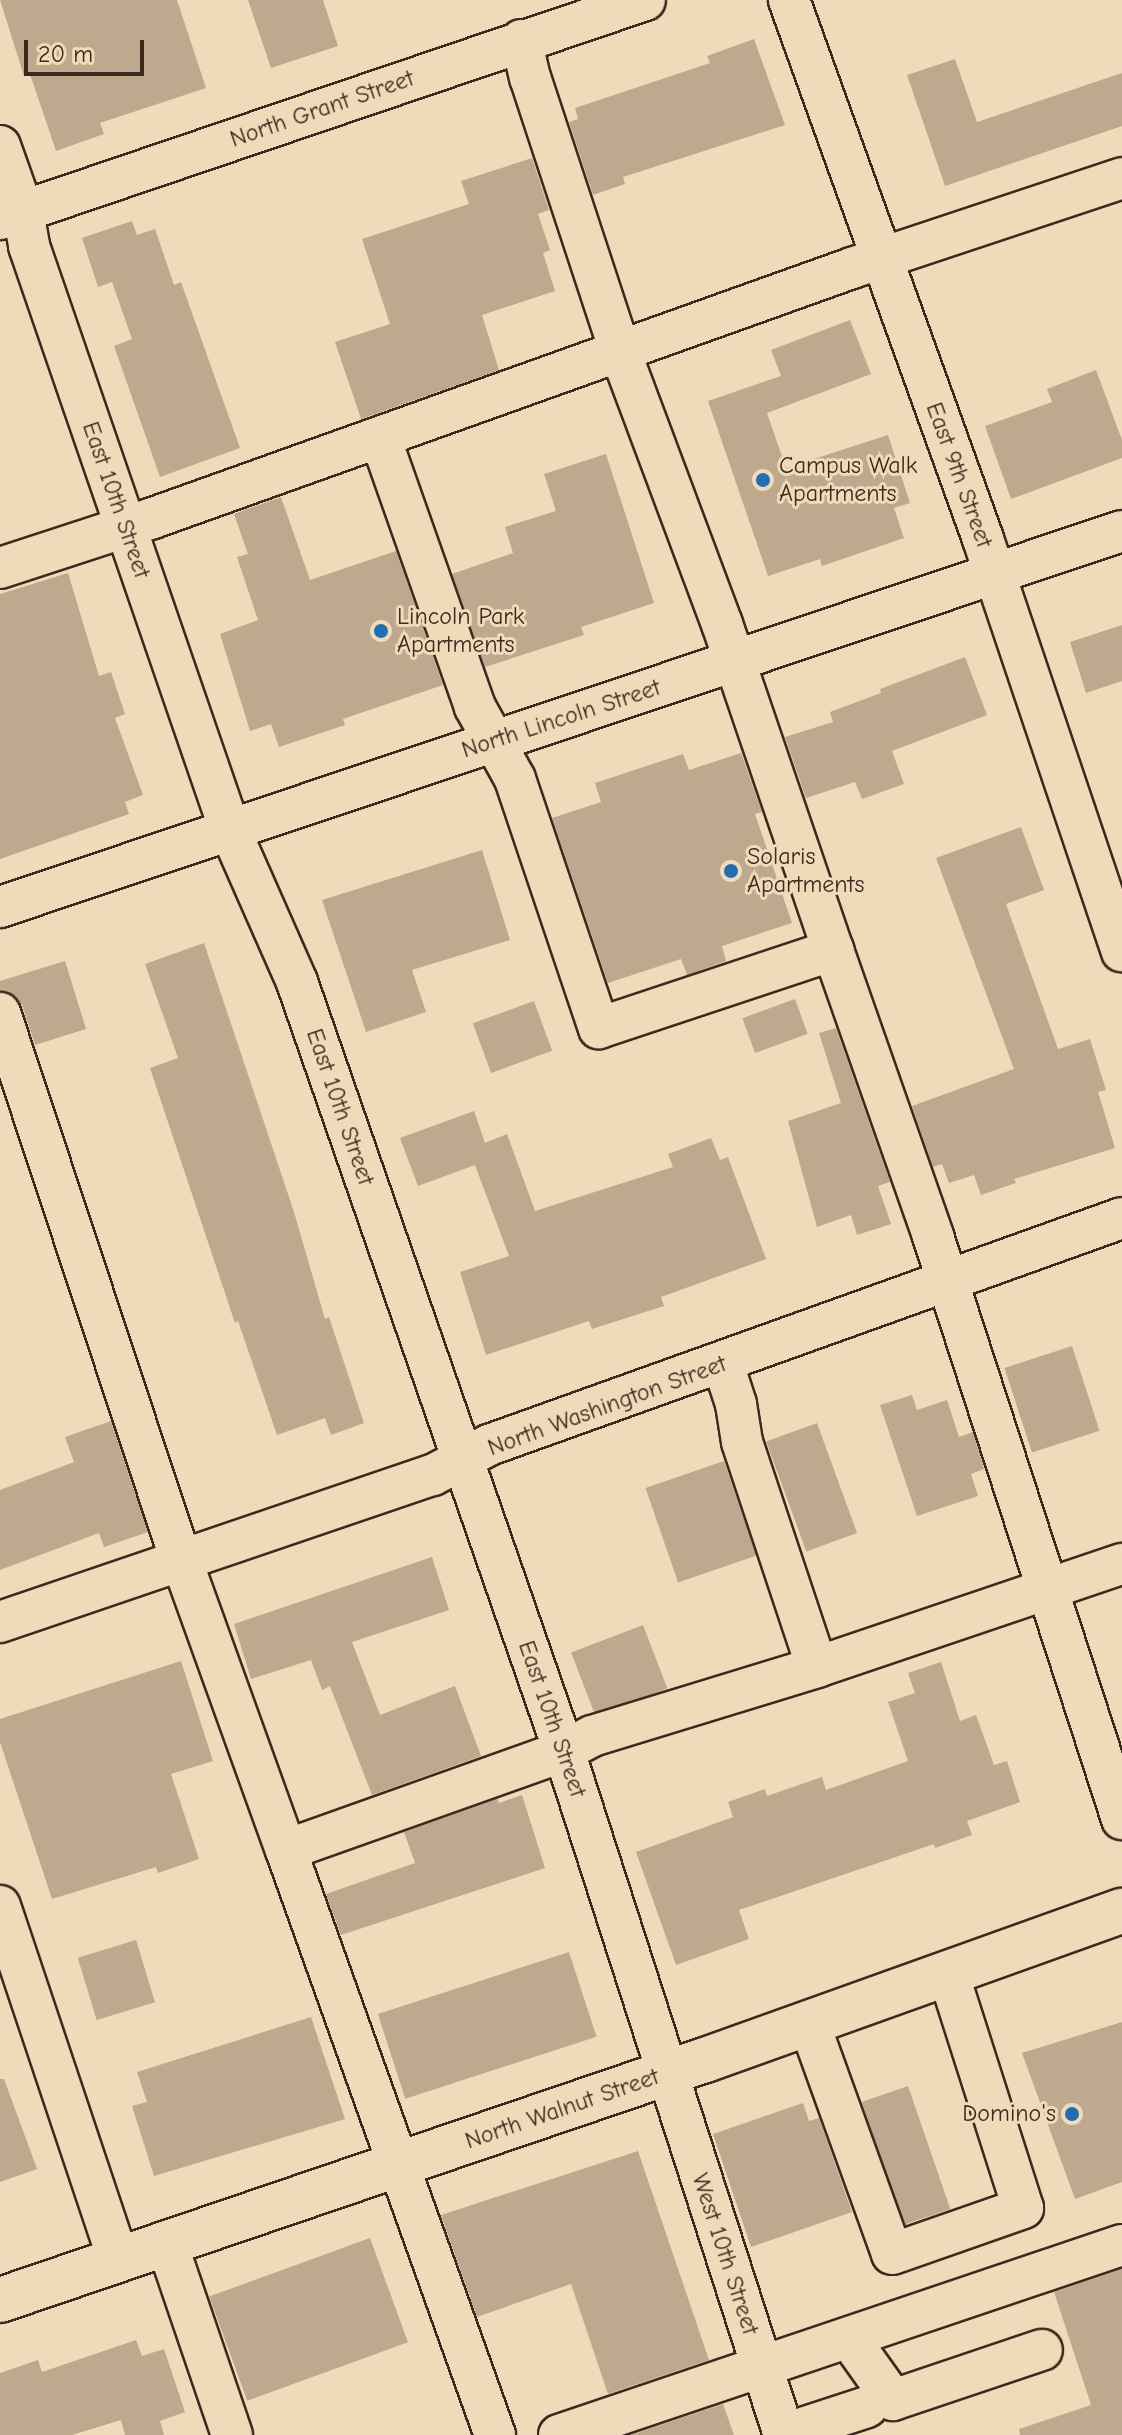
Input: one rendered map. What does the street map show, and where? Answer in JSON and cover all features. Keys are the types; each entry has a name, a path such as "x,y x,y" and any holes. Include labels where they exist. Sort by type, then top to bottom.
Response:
{"main road":[{"name":"North Walnut Street","path":"0,2300 668,2073 1122,1911"}],"street":[{"name":"North Grant Street","path":"11,215 645,0"},
{"name":"East 9th Street","path":"789,0 994,574 1110,881 1122,951"},
{"path":"521,40 530,78 620,351 734,661 948,1281 1122,1819"},
{"name":"East 10th Street","path":"0,146 11,215 29,246 230,830 297,982 564,1751 668,2073"},
{"path":"0,568 1122,178"},
{"path":"380,437 475,707 515,779 599,1028 833,950"},
{"name":"North Lincoln Street","path":"0,907 1122,531"},
{"path":"0,1013 182,1561 495,2435"},
{"name":"North Washington Street","path":"0,1622 463,1462 489,1445 723,1364 1122,1218"},
{"path":"723,1364 736,1404 742,1442 817,1667"},
{"path":"286,1850 564,1751 592,1736 817,1667 1122,1564"},
{"path":"0,1906 119,2261"},
{"path":"809,2023 892,2254 1023,2208 948,1973"},
{"name":"West 10th Street","path":"668,2073 784,2434"},
{"path":"167,2244 232,2435"},
{"path":"559,2435 1122,2245"},
{"path":"849,2338 893,2400 1042,2350"},
{"path":"784,2434 867,2407"}],"building":[{"path":"0,0 177,0 206,88 100,123 104,134 56,151 30,74 24,76"},
{"path":"248,0 323,0 338,46 271,68"},
{"path":"754,39 785,125 623,177 625,184 593,195 569,122 578,119 575,108 710,63 707,56"},
{"path":"955,59 977,122 1122,73 1122,126 945,186 907,75"},
{"path":"532,158 549,210 538,214 550,250 543,253 555,291 482,315 499,370 361,419 335,342 390,324 362,239 469,204 461,181"},
{"path":"132,221 137,235 155,229 174,285 181,282 240,448 160,477 114,346 132,339 112,282 98,287 82,238"},
{"path":"850,320 871,374 767,413 786,468 888,435 910,503 894,508 904,538 822,566 820,559 768,576 708,401 781,376 771,350"},
{"path":"1096,370 1122,440 1122,458 1011,499 985,426 1052,402 1047,389"},
{"path":"606,454 654,603 581,627 584,635 485,667 452,574 513,553 505,527 556,511 544,474"},
{"path":"281,497 310,580 396,551 443,685 343,719 345,725 279,747 271,724 250,731 220,634 258,620 237,557 248,554 234,514"},
{"path":"68,573 99,676 111,672 125,714 115,718 143,795 125,802 129,814 0,859 0,594"},
{"path":"1122,625 1122,681 1086,693 1070,642"},
{"path":"965,657 987,715 892,751 904,784 862,799 855,782 806,798 785,737 833,722 830,712 881,693 880,689"},
{"name":"Solaris Apartments","path":"741,753 762,812 755,814 792,923 722,946 726,961 687,975 681,959 608,983 552,818 601,802 595,783 683,754 689,770"},
{"path":"1021,827 1044,890 1006,904 1058,1049 1090,1039 1106,1090 1098,1092 1115,1148 1014,1179 1016,1183 981,1195 974,1175 949,1183 942,1164 933,1167 912,1106 1014,1069 936,858"},
{"path":"482,850 510,940 412,970 426,1012 366,1032 322,900"},
{"path":"204,943 294,1212 325,1319 329,1317 364,1423 331,1435 325,1418 277,1435 238,1321 235,1323 150,1068 178,1058 145,964"},
{"path":"65,961 86,1029 35,1045 22,1005 15,995 0,991 0,981"},
{"path":"795,999 808,1034 755,1053 742,1018"},
{"path":"534,1001 552,1051 491,1073 473,1023"},
{"path":"836,1028 890,1182 878,1186 891,1224 857,1235 851,1215 817,1227 788,1121 841,1103 819,1033"},
{"path":"474,1111 485,1143 507,1134 535,1211 673,1167 668,1154 711,1138 720,1160 728,1157 766,1259 661,1297 664,1306 592,1329 589,1321 486,1355 460,1272 509,1256 475,1165 418,1186 400,1138"},
{"path":"1072,1346 1100,1431 1032,1453 1004,1368"},
{"path":"912,1395 917,1410 947,1400 959,1437 973,1432 984,1469 971,1474 978,1496 917,1516 880,1405"},
{"path":"111,1421 148,1532 104,1547 99,1533 0,1570 0,1490 74,1462 65,1437"},
{"path":"817,1423 857,1533 806,1551 766,1441"},
{"path":"724,1461 757,1556 678,1583 646,1488"},
{"path":"432,1557 449,1610 352,1642 380,1715 455,1686 481,1756 372,1795 330,1686 322,1690 311,1660 251,1679 234,1624"},
{"path":"643,1625 667,1688 595,1716 571,1653"},
{"path":"181,1661 213,1761 171,1774 199,1859 158,1873 156,1867 52,1899 0,1742 0,1719"},
{"path":"941,1662 960,1721 976,1715 994,1765 1007,1761 1020,1802 967,1821 972,1835 935,1848 934,1844 739,1910 749,1939 676,1965 636,1852 733,1817 728,1802 765,1789 767,1796 822,1777 826,1790 908,1761 888,1702 915,1693 908,1673"},
{"path":"522,1795 545,1868 341,1935 326,1894 415,1863 404,1832 497,1799 499,1803"},
{"path":"136,1940 155,2002 97,2020 78,1958"},
{"path":"569,1952 597,2037 405,2099 378,2014"},
{"path":"311,2017 345,2119 154,2176 132,2106 147,2102 137,2072"},
{"name":"Domino's","path":"1122,2022 1122,2182 1075,2199 1022,2053"},
{"path":"0,2079 4,2079 37,2169 0,2182"},
{"path":"908,2086 950,2209 904,2225 862,2102"},
{"path":"803,2103 809,2121 819,2118 852,2212 751,2247 713,2134"},
{"path":"638,2151 709,2360 608,2394 571,2284 477,2317 441,2215"},
{"path":"370,2238 408,2342 247,2401 209,2296"},
{"path":"1122,2269 1122,2435 1020,2435 1019,2429 1091,2405 1054,2292"},
{"path":"136,2340 142,2356 164,2349 185,2412 160,2421 164,2435 125,2435 121,2420 72,2435 0,2435 0,2373 38,2360 42,2372"},
{"path":"723,2404 734,2435 631,2435"}],"place":[{"name":"Campus Walk Apartments","path":"763,480"},
{"name":"Lincoln Park Apartments","path":"381,631"},
{"name":"Solaris Apartments","path":"731,871"},
{"name":"Domino's","path":"1072,2114"}]}
